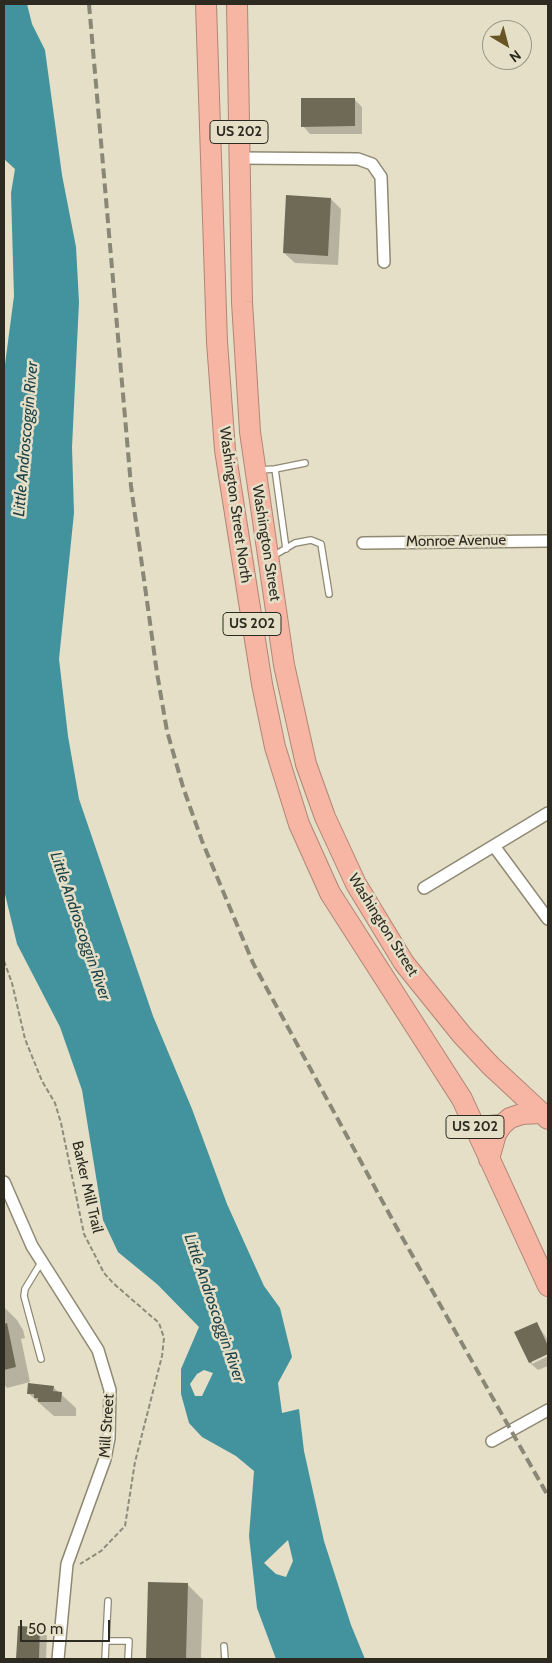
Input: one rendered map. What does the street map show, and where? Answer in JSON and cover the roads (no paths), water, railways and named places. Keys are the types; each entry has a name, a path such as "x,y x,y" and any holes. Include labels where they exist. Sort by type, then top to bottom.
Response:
{"highway":[{"name":"Washington Street North","path":"206,4 216,342 225,450 261,559 262,684 286,787 307,844 330,893 384,978"},
{"name":"Washington Street","path":"237,4 246,382 255,470 261,559 306,764 325,817 356,884 404,962 446,1017 491,1066 545,1116"},
{"name":"Washington Street","path":"384,978 438,1060 472,1120 548,1286"},
{"path":"489,1159 496,1134 510,1118 522,1114 545,1116"}],"street":[{"path":"240,158 358,159 372,164 381,177 384,262"},
{"name":"Monroe Avenue","path":"363,543 548,541"},
{"path":"424,888 548,813"},
{"path":"494,846 548,919"},
{"name":"Mill Street","path":"4,1182 32,1246 98,1350 110,1390 109,1438 106,1459 71,1551 64,1576 58,1659"},
{"path":"492,1441 548,1410"}],"lane":[{"path":"255,470 275,469 305,463"},
{"path":"261,559 275,469"},
{"path":"261,559 295,543 311,540 320,544 329,594"},
{"path":"472,1120 510,1118"},
{"path":"41,1359 24,1296 25,1288 42,1262"},
{"path":"105,1659 108,1601"},
{"path":"106,1641 129,1641 128,1659"},
{"path":"224,1646 225,1659"}],"water":[{"name":"Little Androscoggin River","path":"4,4 27,4 32,24 45,50 62,175 76,247 79,302 72,447 74,513 59,659 68,736 79,799 153,1016 192,1109 227,1204 264,1286 280,1308 292,1357 278,1383 282,1413 299,1409 304,1451 324,1541 351,1625 365,1659 276,1659 257,1608 249,1536 254,1471 236,1456 202,1437 189,1423 181,1394 181,1369 199,1327 158,1285 118,1252 103,1220 82,1090 60,1027 17,944 4,890 4,372 14,296 11,193 15,169 4,159","holes":["204,1370 213,1373 202,1396 195,1396 190,1384 197,1374","288,1540 293,1561 286,1577 276,1574 264,1563"]}],"railway":[{"path":"89,4 131,486 167,731 183,787 202,841 253,963 398,1230 548,1496"}]}
